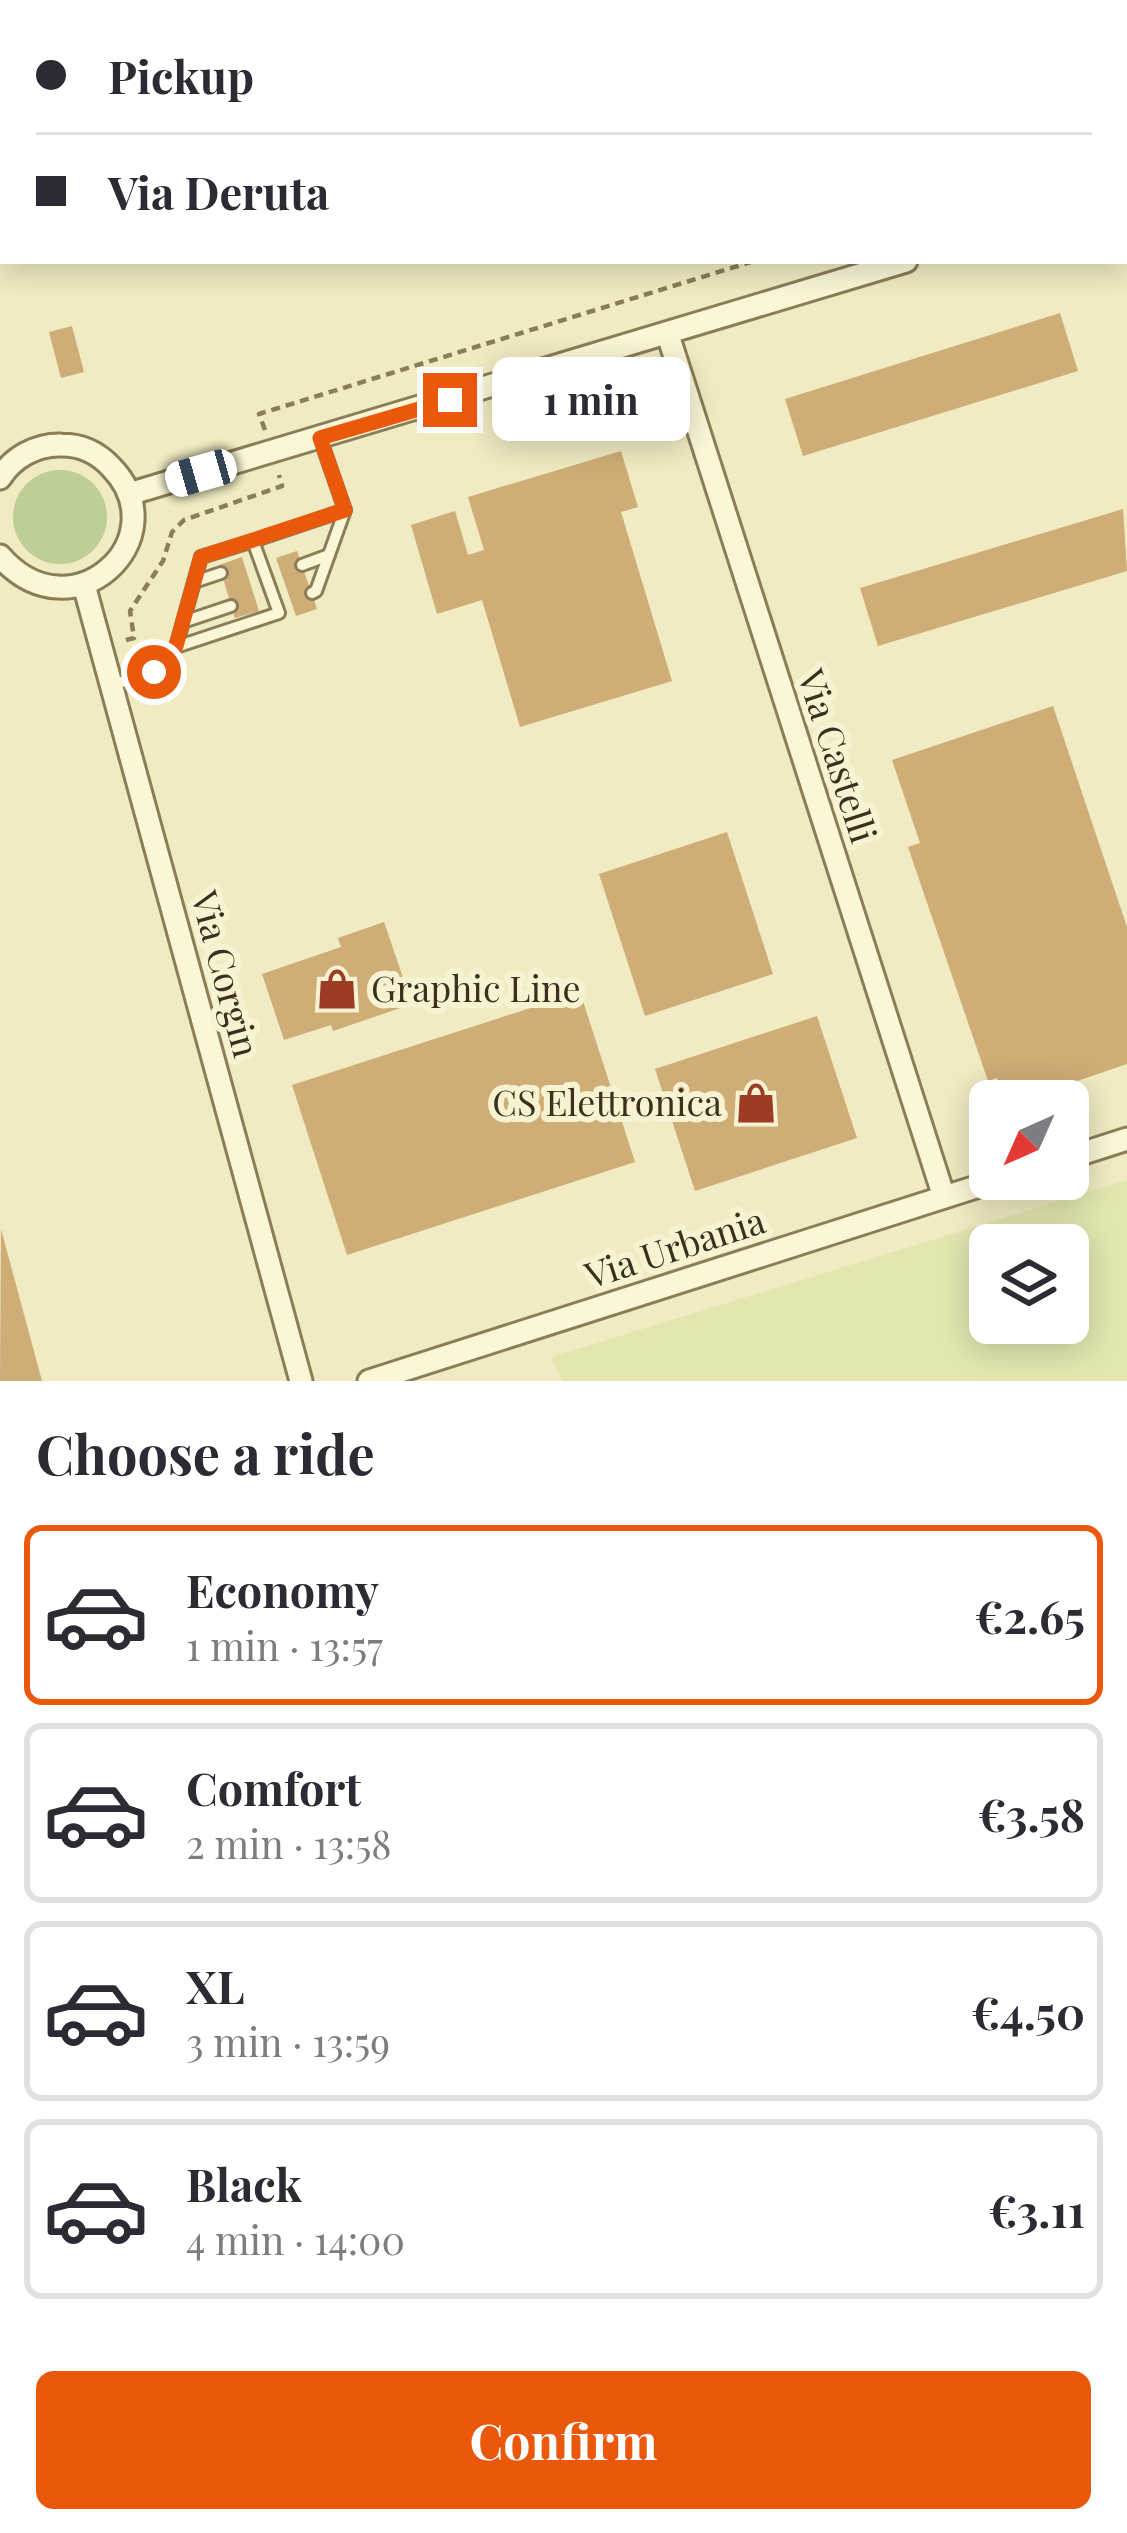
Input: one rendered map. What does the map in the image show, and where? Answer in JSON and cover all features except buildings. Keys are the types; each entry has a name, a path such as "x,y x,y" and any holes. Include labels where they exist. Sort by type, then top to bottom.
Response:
{"street":[{"path":"129,494 896,264"},
{"name":"Via Castelli","path":"668,335 944,1197"},
{"path":"0,478 23,454 45,446 66,444 105,460 129,494 130,538 120,558 84,585 61,590 38,586 17,575 0,556"},
{"name":"Via Corgin","path":"84,585 302,1381"},
{"path":"1089,1151 1127,1139"},
{"name":"Via Urbania","path":"369,1381 969,1189"}],"lane":[{"path":"312,592 345,510 320,438"},
{"path":"112,685 154,672 176,646 201,557 345,510"},
{"path":"176,646 279,614 253,541"},
{"path":"302,565 329,555"},
{"path":"244,566 259,560"},
{"path":"266,578 281,572"},
{"path":"194,581 221,573"},
{"path":"255,599 290,600"},
{"path":"183,622 231,606"}],"green space":[{"path":"60,470 93,484 107,517 93,550 60,564 27,550 13,517 27,484"},
{"path":"1127,1180 1127,1381 563,1381 551,1357 969,1229 969,1344 1089,1344 1089,1224 984,1224 1062,1200 1089,1200 1089,1192"}],"place":[{"name":"Graphic Line","path":"337,989"},
{"name":"CS Elettronica","path":"756,1103"}],"route":[{"path":"154,672 176,646 201,557 345,510 320,438 450,400"}]}
